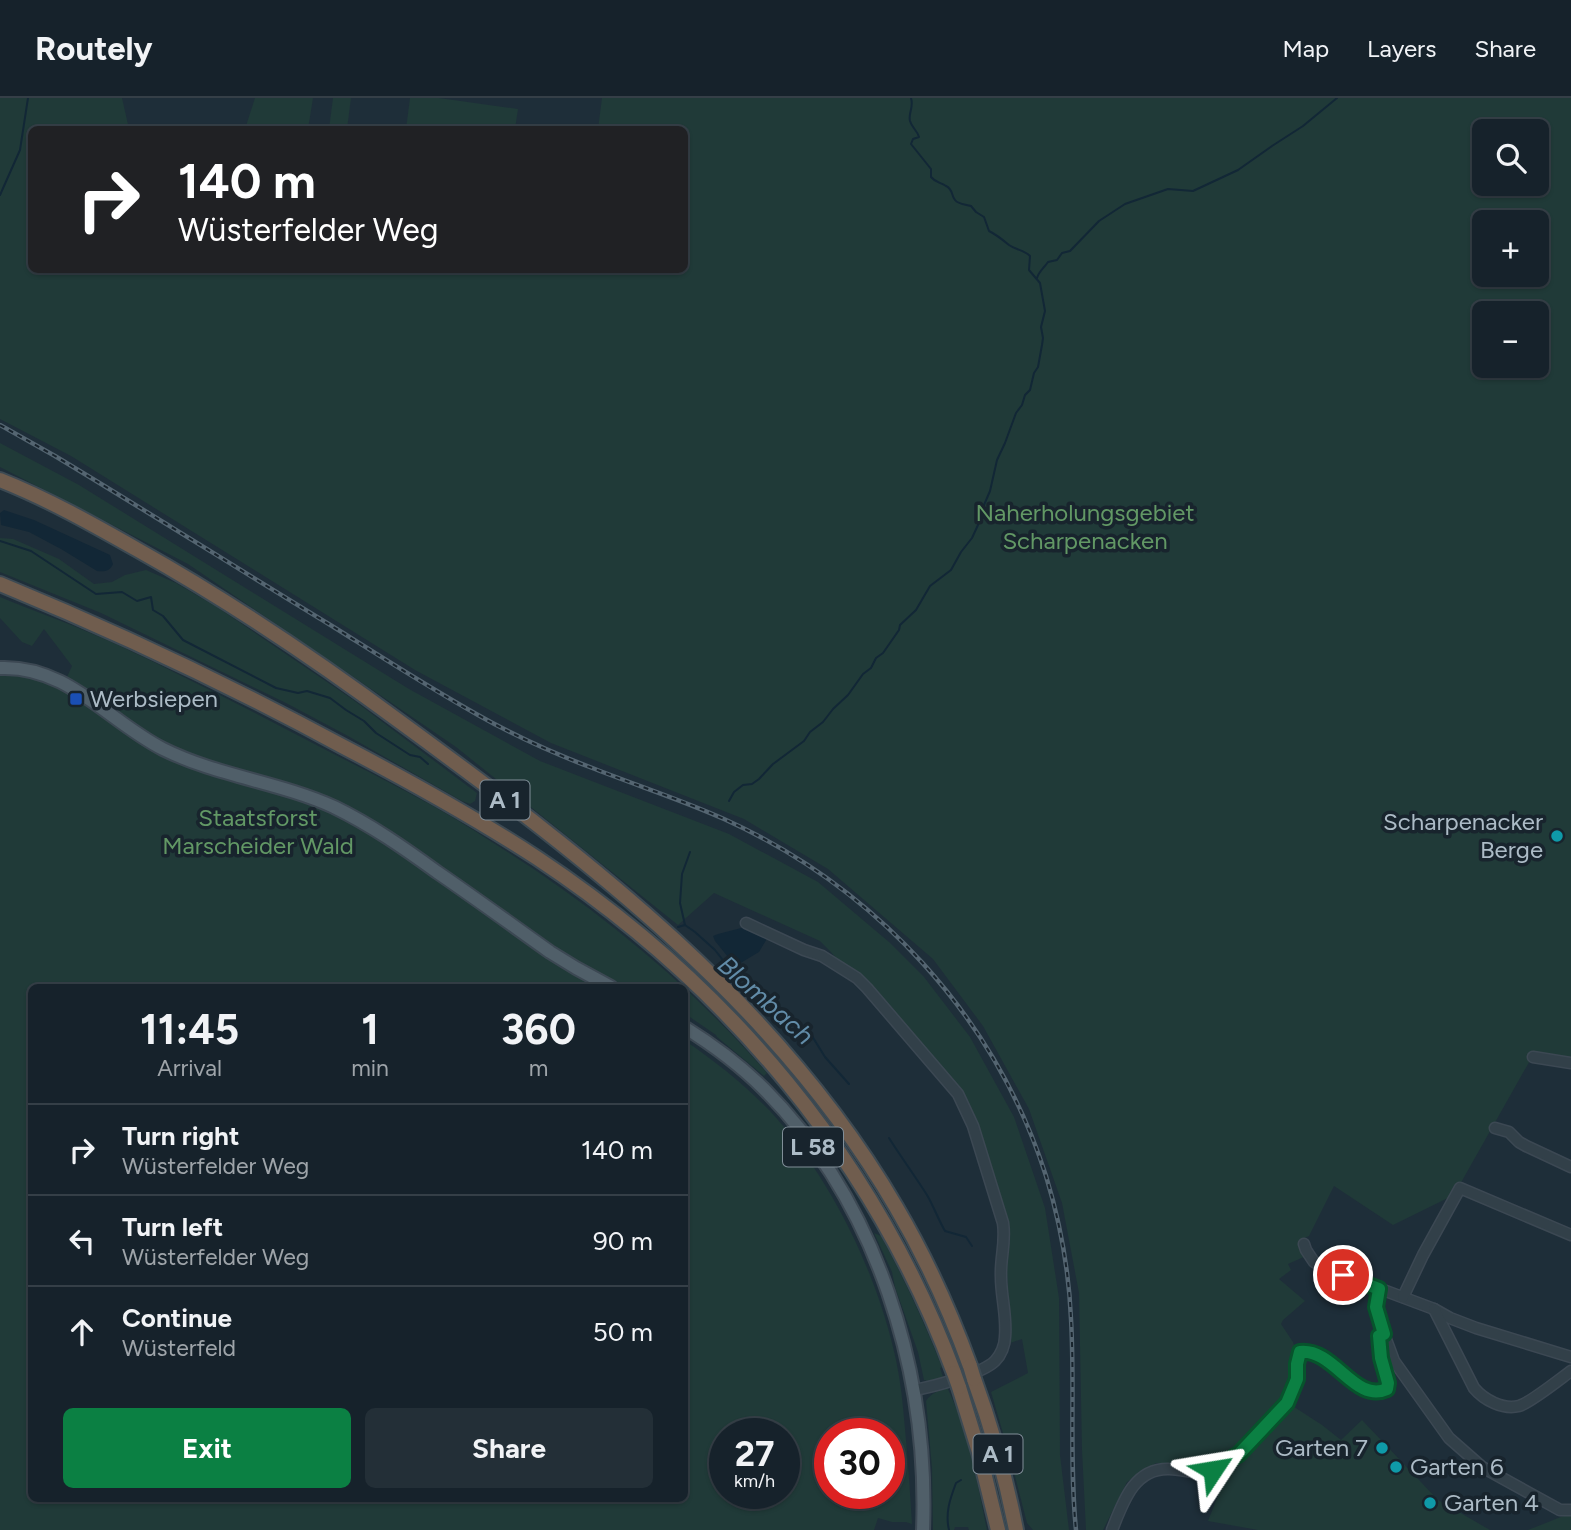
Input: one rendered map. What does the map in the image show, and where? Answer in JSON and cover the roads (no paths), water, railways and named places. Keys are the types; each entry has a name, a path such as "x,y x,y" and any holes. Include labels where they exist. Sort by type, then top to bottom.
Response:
{"highway":[{"name":"A 1","path":"0,480 91,523 178,572 330,670 552,836 668,934 725,988 782,1050 837,1119 890,1197 911,1235 949,1313 985,1409 1016,1530"},
{"name":"A 1","path":"0,584 135,643 292,719 428,791 537,858 580,888 630,927 712,1000 769,1060 822,1127 881,1216 905,1260 936,1327 956,1380 979,1452 998,1530"}],"main road":[{"path":"0,668 27,669 60,680 145,739 182,758 304,795 358,819 405,849 550,952 605,984"},
{"name":"L 58","path":"688,1030 755,1080 784,1111 814,1148 838,1187 877,1262 892,1305 914,1390 921,1444 923,1530"}],"street":[{"path":"746,923 822,956 857,978 958,1094 973,1126 1003,1223 1005,1238 1001,1280 1005,1308 1004,1343 997,1359 984,1368 945,1383 914,1390"},
{"path":"1533,1057 1571,1063"},
{"path":"1495,1128 1509,1132 1526,1146 1571,1167"},
{"path":"1403,1297 1460,1188 1571,1235"},
{"path":"1304,1244 1314,1262 1335,1272 1434,1309 1476,1328 1571,1357"},
{"path":"1379,1289 1376,1307 1394,1361 1450,1438 1482,1467 1560,1510 1571,1510"},
{"path":"1434,1309 1474,1388 1488,1400 1508,1406 1523,1405 1571,1371"},
{"path":"1112,1530 1130,1491 1146,1473 1157,1469 1208,1472 1226,1464 1239,1454 1287,1403 1297,1379 1300,1352 1312,1353 1329,1361 1360,1387 1380,1392 1387,1389 1379,1336 1384,1334"}],"water":[{"path":"4,510 34,520 110,555 113,564 107,570 97,571 29,532 1,525 0,513"},
{"path":"745,927 768,937 759,952 737,968 713,936"}],"waterway":[{"path":"0,195 20,150 28,98"},
{"path":"729,801 734,792 759,779 823,722 883,653 900,625 916,610 930,586 951,570 978,525 997,460 1038,367 1045,311 1040,283 1029,270 1030,256 989,231 984,217 971,206 957,202 950,189 931,177 931,169 911,144 913,139 919,137 910,121 911,98"},
{"path":"1037,278 1048,262 1057,260 1062,253 1070,251 1099,221 1125,204 1168,189 1193,191 1238,170 1303,126 1337,98"},
{"name":"Blombach","path":"0,541 31,551 96,594 122,592 137,601 151,597 153,610 163,616 183,640 276,688 298,693 307,691 330,698 364,721 376,733 428,764"},
{"path":"685,925 680,903 682,874 690,852"},
{"name":"Blombach","path":"678,927 685,925 695,932 715,950 733,973 744,976 759,1000 783,1013 812,1036 825,1057 849,1084"},
{"name":"Blombach","path":"889,1138 927,1195 945,1231 966,1237 972,1246"},
{"name":"Blombach","path":"949,1530 950,1500 956,1483 961,1480"}],"railway":[{"path":"0,425 492,723 565,757 708,812 779,848 831,881 879,920 923,963 962,1011 996,1062 1024,1118 1051,1193 1060,1229 1070,1301 1076,1530"}],"place":[{"name":"Werbsiepen","path":"76,699"},
{"name":"Scharpenacker Berge","path":"1557,836"},
{"name":"Garten 7","path":"1382,1448"},
{"name":"Garten 6","path":"1396,1467"},
{"name":"Garten 4","path":"1430,1503"}],"park label":[{"name":"Naherholungsgebiet Scharpenacken","path":"1085,527"},
{"name":"Staatsforst Marscheider Wald","path":"258,832"}]}
